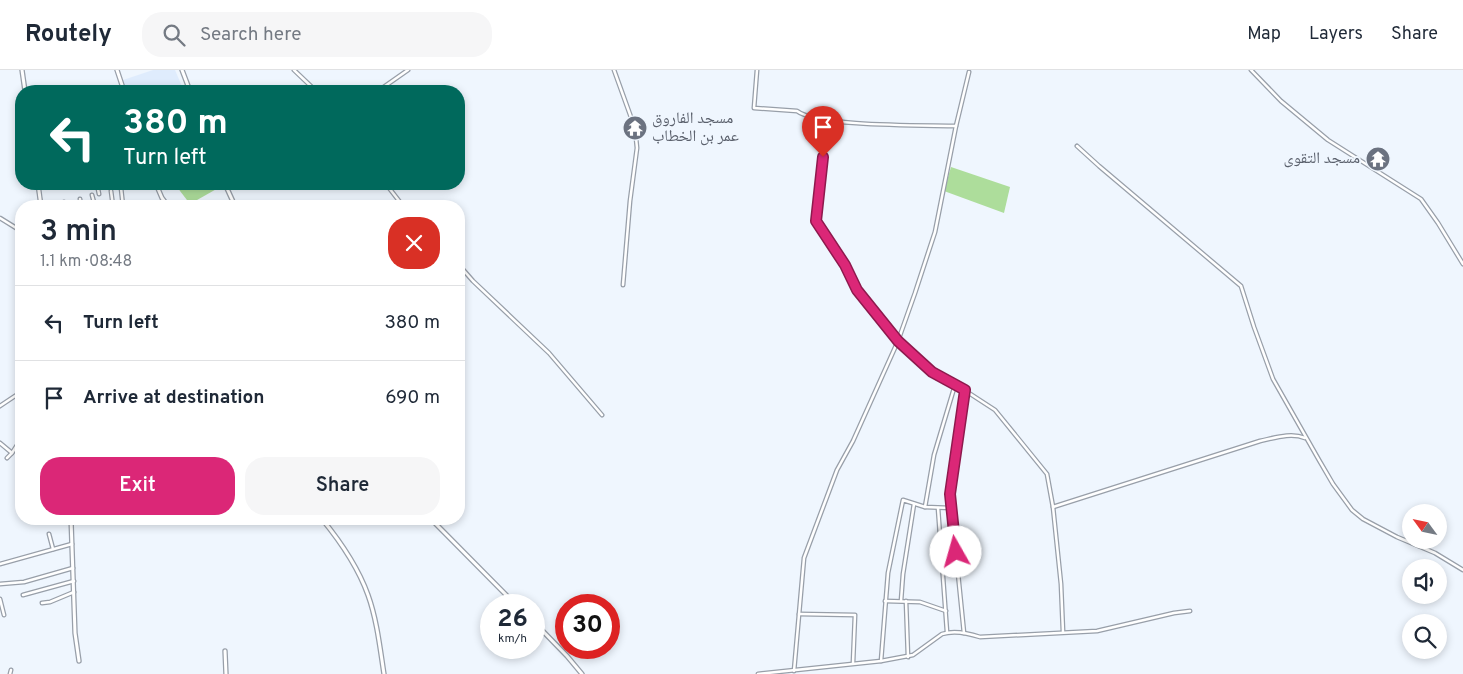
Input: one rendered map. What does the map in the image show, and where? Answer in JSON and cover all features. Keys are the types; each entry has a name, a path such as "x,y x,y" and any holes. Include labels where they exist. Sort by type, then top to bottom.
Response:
{"street":[{"path":"22,70 24,85"},
{"path":"117,70 122,85"},
{"path":"182,70 188,85"},
{"path":"294,70 310,85"},
{"path":"387,85 408,70"},
{"path":"614,70 632,120 636,138 623,285"},
{"path":"757,70 754,108 797,111 803,116 828,120 956,126"},
{"path":"1251,70 1281,100 1328,140 1421,199 1463,264"},
{"path":"794,671 804,558 838,470 898,341 936,232 956,126 969,72"},
{"path":"828,120 816,221 845,265 857,290 898,341 932,372 965,390 995,410 1047,474 1061,584 1063,632"},
{"path":"1078,146 1241,286 1273,379 1333,484 1358,514 1397,537 1421,546 1463,570"},
{"path":"98,190 99,194"},
{"path":"391,190 398,200"},
{"path":"111,191 112,200"},
{"path":"92,195 94,200"},
{"path":"0,218 15,227"},
{"path":"465,272 550,353 602,416"},
{"path":"925,507 934,454 955,384"},
{"path":"964,633 950,494 965,390"},
{"path":"0,406 15,396"},
{"path":"1052,507 1260,441 1283,436 1306,438"},
{"path":"0,443 12,452"},
{"path":"7,458 15,447"},
{"path":"882,661 889,564 903,500 925,507 951,508"},
{"path":"901,601 903,574 914,504"},
{"path":"938,508 946,632"},
{"path":"71,525 75,633 79,661"},
{"path":"326,525 349,558 368,595 384,674"},
{"path":"437,525 505,594"},
{"path":"49,534 53,549"},
{"path":"0,564 72,544"},
{"path":"0,584 24,582 73,568"},
{"path":"24,594 74,581"},
{"path":"42,603 50,602 74,592"},
{"path":"0,599 4,615"},
{"path":"885,601 920,602 946,611"},
{"path":"906,601 908,657"},
{"path":"758,674 908,657 946,632 964,633 980,637 1097,631 1190,611"},
{"path":"799,614 855,615 853,663"},
{"path":"545,633 582,674"},
{"path":"225,651 226,674"},
{"path":"10,674 11,670"}],"shaded area":[{"path":"153,70 175,70 181,85 125,85 123,80"}],"green space":[{"path":"951,167 1010,187 1004,213 944,191"},
{"path":"179,190 215,190 197,200 187,200"}],"place":[{"name":"مسجد الفاروق عمر بن الخطاب","path":"635,128"},
{"name":"مسجد التقوى","path":"1378,159"}],"route":[{"path":"823,157 816,221 845,265 857,290 898,341 932,372 965,390 950,494 956,552"}]}
